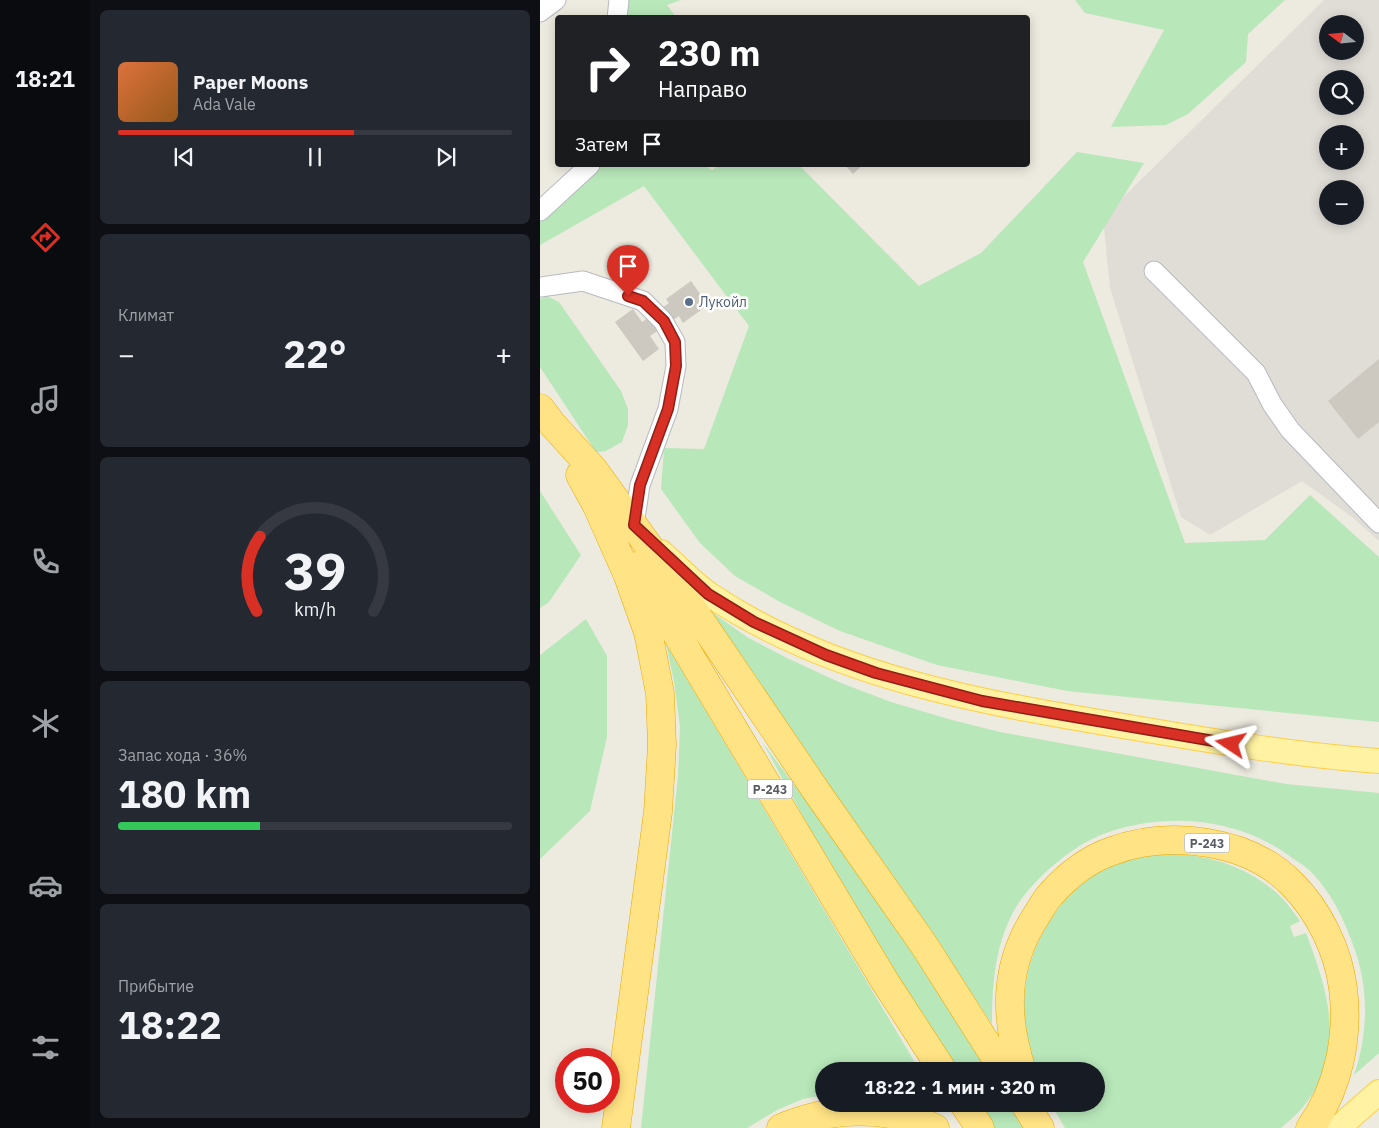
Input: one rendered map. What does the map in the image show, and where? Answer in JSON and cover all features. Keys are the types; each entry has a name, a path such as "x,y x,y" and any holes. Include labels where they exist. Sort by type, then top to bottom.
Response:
{"highway":[{"name":"Р-243","path":"546,416 594,470 634,525 924,945 998,1062"},
{"name":"Р-243","path":"546,416 597,506 638,568 884,980 937,1062"},
{"name":"Р-243","path":"597,506 628,576 648,632 660,693 662,745 658,812 616,1128"},
{"name":"Р-243","path":"1019,1062 1013,1040 1009,1008 1012,974 1020,946 1050,895 1079,868 1111,851 1145,842 1174,840 1220,846 1245,854 1262,863 1292,884 1307,902 1322,926 1333,950 1341,976 1345,1004 1343,1042 1337,1072 1328,1096 1310,1128"},
{"path":"782,1128 811,1118 839,1112 858,1111 898,1115 935,1128"},
{"path":"969,1112 980,1128"},
{"path":"1029,1112 1040,1128"},
{"path":"1038,1112 1045,1128"}],"main road":[{"name":"Р-243","path":"634,525 708,594 754,622 809,648 876,673 982,701 1106,724 1231,744 1379,762"},
{"path":"1338,1128 1379,1092"}],"lane":[{"path":"540,12 556,0"},
{"path":"617,15 619,0"},
{"path":"540,211 588,167"},
{"path":"1154,271 1256,373 1272,404 1290,430 1379,523"},
{"path":"540,287 583,281 643,301 664,321 675,342 676,366 668,409 640,485 634,525"}],"shaded area":[{"path":"1324,0 1379,0 1379,541 1352,517 1302,481 1210,535 1181,517 1110,288 1103,217"}],"green space":[{"path":"627,0 681,0 667,5 674,15 625,15"},
{"path":"1075,0 1285,0 1248,34 1246,62 1188,114 1166,125 1111,127 1164,30 1085,13"},
{"path":"1077,152 1144,163 1083,262 1185,543 1265,540 1310,495 1379,557 1379,722 1067,691 937,665 840,631 780,602 735,576 700,543 661,489 664,448 704,449 749,326 644,186 540,245 540,219 601,167 707,167 712,170 716,167 801,167 919,286 981,253"},
{"path":"547,296 559,302 621,391 628,409 628,425 622,442 606,451 596,452 540,367 540,299"},
{"path":"540,491 581,555 549,602 540,608"},
{"path":"703,606 747,637 841,683 891,702 952,720 1000,732 1286,784 1379,793 1379,1053 1354,1075 1359,1059 1364,1025 1365,1008 1362,974 1345,924 1331,897 1319,881 1311,872 1275,846 1253,835 1206,823 1181,821 1133,825 1096,837 1070,852 1033,884 1016,907 1003,935 994,979 992,1024 896,880"},
{"path":"586,619 607,656 607,737 590,811 540,859 540,655"},
{"path":"666,644 915,1062 815,1062 815,1097 803,1099 777,1110 747,1128 641,1128 678,776 680,727 674,681"},
{"path":"763,743 874,892 984,1062 951,1062 847,897"},
{"path":"1164,854 1197,856 1227,864 1255,877 1268,886 1281,897 1300,921 1290,926 1294,937 1306,933 1314,955 1327,999 1330,1044 1326,1065 1317,1086 1301,1110 1281,1128 1065,1128 1056,1112 1105,1112 1105,1062 1033,1062 1027,1042 1024,1022 1025,989 1032,958 1048,924 1073,891 1101,871 1136,859"},
{"path":"983,1112 1016,1112 1027,1128 994,1128"}],"building":[{"path":"847,167 861,167 853,174"},
{"path":"691,281 708,305 683,323 679,316 650,336 659,349 643,361 615,322 633,309 642,322 669,303 666,299"},
{"path":"1379,359 1379,422 1358,439 1328,401"}],"place":[{"name":"Лукойл","path":"689,302"}],"route":[{"path":"628,296 643,301 664,321 675,342 676,366 668,409 640,485 634,525 708,594 754,622 809,648 876,673 982,701 1106,724 1231,744"}]}
